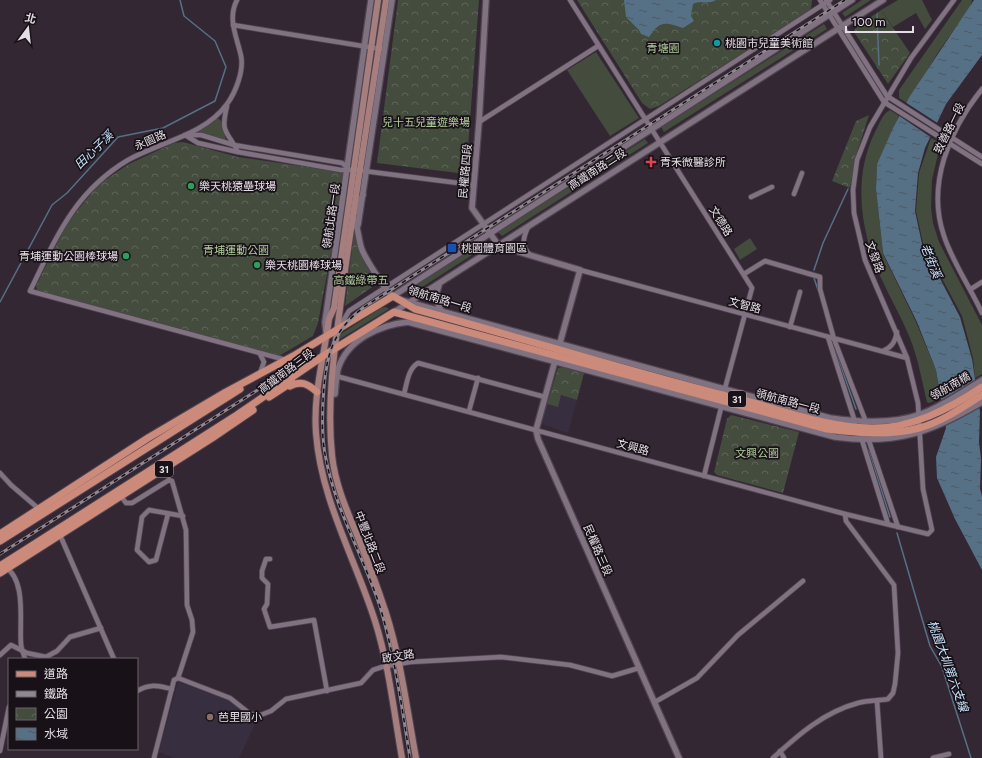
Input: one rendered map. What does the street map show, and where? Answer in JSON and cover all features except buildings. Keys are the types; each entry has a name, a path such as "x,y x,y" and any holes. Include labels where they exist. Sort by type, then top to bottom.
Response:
{"main road":[{"name":"領航北路一段","path":"337,330 353,216 368,47 378,0"},
{"name":"領航北路一段","path":"327,336 329,319 334,308 357,170 382,49 386,0"},
{"name":"高鐵南路二段","path":"327,336 393,296"},
{"name":"領航南路一段","path":"393,296 409,303 415,310 557,353"},
{"name":"高鐵南路二段","path":"323,356 335,350 394,312"},
{"name":"31","path":"394,312 416,318"},
{"name":"領航南路一段","path":"416,318 557,353 723,398 827,423 851,427 872,428 920,424 929,420"},
{"name":"中豐北路二段","path":"337,330 330,412 332,458 341,496 366,557 386,615 398,664 416,758"},
{"name":"中豐北路二段","path":"327,336 317,392 316,434 327,493 370,607 386,665 402,758"},
{"name":"高鐵南路三段","path":"0,541 104,474 327,336"},
{"name":"高鐵南路三段","path":"2,568 98,504 224,424 323,356"},
{"name":"高鐵南路三段","path":"2,568 60,535 212,438 279,392 323,356"},
{"name":"高鐵南路三段","path":"0,534 148,438 260,373 286,360"},
{"path":"270,397 296,374"},
{"path":"279,392 300,382 308,385 317,392"},
{"name":"領航南橋","path":"929,420 982,387"},
{"name":"31","path":"929,420 948,416 982,395"},
{"path":"75,486 104,474"},
{"path":"98,504 121,496"}],"street":[{"name":"永園路","path":"238,0 233,25 233,34 241,56 242,67 228,104 216,117 185,135 129,160 93,185 65,221 30,291 260,354"},
{"name":"領航北路一段","path":"368,47 372,0"},
{"name":"領航北路一段","path":"382,49 392,0"},
{"name":"民權路四段","path":"486,0 479,122 472,208 498,246"},
{"name":"文德路","path":"570,0 598,46 653,129 752,288 744,314 704,476"},
{"name":"高鐵南路二段","path":"393,296 852,0"},
{"name":"高鐵南路二段","path":"394,312 883,0"},
{"name":"文發路","path":"925,534 931,533 932,530 923,489 918,403 907,358 865,260 856,224 853,202 854,174 861,148 870,127 887,96 911,58 954,0"},
{"path":"825,1 884,102 895,104"},
{"name":"高鐵南路二段","path":"337,330 349,311 825,1"},
{"path":"233,25 382,49"},
{"path":"840,27 887,96 895,104 943,136 949,143 982,164"},
{"path":"479,122 598,46"},
{"name":"致善路一段","path":"982,89 969,105 949,143 942,163 938,184 938,209 944,236 982,313"},
{"path":"228,104 223,120 225,130 228,138 238,152"},
{"path":"185,135 201,135 234,145 342,163 357,170"},
{"path":"185,135 198,143 238,152 341,170 357,170 474,185"},
{"path":"943,136 952,138 982,157"},
{"name":"領航北路一段","path":"357,170 363,195 358,228"},
{"path":"794,194 802,173"},
{"path":"751,197 772,187"},
{"path":"363,195 353,216 358,228 361,247 366,261 382,281 385,288 393,296"},
{"path":"528,227 524,246 530,255"},
{"path":"498,246 580,270 536,430"},
{"path":"744,274 765,261 820,277 820,289 834,339 866,422"},
{"name":"文智路","path":"580,270 907,358"},
{"path":"441,282 437,287 435,299 442,312"},
{"path":"971,289 982,282"},
{"path":"790,327 800,292"},
{"name":"領航南路一段","path":"409,303 442,312 557,353"},
{"name":"31","path":"416,318 437,330"},
{"path":"335,394 336,376 343,357 352,346 383,327 408,322 437,330"},
{"name":"領航南路一段","path":"437,330 557,353 723,398 855,422 920,424"},
{"path":"882,351 890,348 897,332"},
{"path":"828,337 855,422"},
{"path":"260,354 286,360"},
{"path":"260,354 264,362 260,373"},
{"path":"404,394 413,366 418,363 545,397"},
{"name":"文興路","path":"336,376 845,514 925,534"},
{"path":"469,411 478,378"},
{"name":"領航南橋","path":"929,420 943,404 982,380"},
{"name":"領航南路一段","path":"723,398 825,435 869,441 929,420"},
{"name":"31","path":"929,420 956,418 982,402"},
{"name":"民權路三段","path":"536,430 538,439 679,758"},
{"path":"862,440 888,524"},
{"path":"869,441 898,527"},
{"path":"0,473 11,485 39,509"},
{"path":"121,496 126,503 132,503 169,480 172,481 186,530 187,605 192,620 193,632 178,678 174,680 154,758"},
{"path":"168,514 156,560 149,562 137,550 142,517 149,510 182,516"},
{"path":"773,758 801,731 819,720 857,703 888,699 893,693 896,684 898,653 896,593 894,584 846,521 845,514"},
{"path":"60,535 114,658"},
{"path":"270,559 266,559 262,572 262,578 268,584 267,604 264,609 270,627 314,620 327,691"},
{"path":"2,568 17,583 20,597 21,646 25,658"},
{"path":"655,702 698,678 738,635 803,581"},
{"path":"0,655 11,645 46,657 57,651 70,637 101,628"},
{"name":"啟文路","path":"178,678 230,698 253,716 264,715 272,711 286,699 361,683 373,670 386,665 410,662 501,657 570,665 612,676 639,668"},
{"path":"138,690 145,686 153,685 172,689"},
{"path":"878,701 881,758"},
{"path":"0,751 8,712"},
{"path":"780,751 784,758"},
{"path":"933,758 949,754"}],"shaded area":[{"path":"561,395 577,400 568,433 542,424 547,404 557,407"},
{"name":"芭里國小","path":"178,682 233,702 246,715 257,720 239,758 175,758 159,752"}],"green space":[{"name":"兒十五兒童遊樂場","path":"398,0 479,0 466,174 377,163"},
{"name":"青塘園","path":"577,0 812,0 811,10 659,106 650,109 642,103"},
{"path":"862,0 871,0 845,17 842,13"},
{"path":"898,0 922,0 932,20 925,29 916,13 893,27 881,10"},
{"path":"962,0 972,0 971,6 939,51 907,103 899,98 899,90"},
{"path":"881,10 910,53 888,84 854,32 856,27"},
{"path":"824,24 827,29 664,132 661,127"},
{"path":"596,52 639,118 610,136 567,70"},
{"path":"890,110 899,116 877,164 876,189 883,254 916,322 936,370 941,398 929,403 927,402 910,338 874,260 862,212 861,196 864,163 875,132 883,117"},
{"path":"869,115 856,156 850,188 832,181 856,121"},
{"path":"218,118 222,122 226,140 224,141 201,135 199,131 201,129"},
{"path":"931,138 939,142 940,145 932,180 931,208 933,223 939,242 982,325 982,374 975,378 973,358 962,316 923,243 916,211 919,173"},
{"path":"645,139 648,143 502,236 498,232"},
{"name":"青埔運動公園","path":"183,142 238,157 342,172 345,175 318,323 313,336 279,356 197,336 37,290 36,286 67,223 99,184 129,164 174,143"},
{"name":"高鐵綠帶五","path":"355,225 364,255 378,283 345,306"},
{"path":"750,238 757,249 740,260 734,249"},
{"path":"486,240 489,244 410,295 406,291"},
{"path":"386,307 389,309 340,339 339,335 381,308"},
{"path":"563,367 584,373 577,400 561,395 558,407 547,404 558,368"},
{"name":"文興公園","path":"731,415 799,432 783,493 717,475 714,472 727,419"}],"water":[{"path":"624,0 716,0 693,4 691,16 694,21 683,28 672,24 663,24 656,28 649,37 641,34 626,17"},
{"path":"974,0 982,0 982,55 946,104 925,148 918,173 915,211 922,244 960,317 972,359 980,412 979,442 981,459 980,489 982,496 982,570 955,519 937,478 936,457 946,428 936,370 917,322 883,253 876,189 877,164 893,128 910,96"}],"pier":[{"path":"905,102 939,124 932,138 898,115"}],"waterway":[{"name":"田心子溪","path":"0,302 52,205 67,193 118,137 163,128 215,101 226,67 215,41 184,16 180,0"},
{"path":"877,15 879,65"},
{"path":"814,270 823,243 848,189"},
{"path":"814,278 818,290"},
{"path":"835,350 856,409"},
{"path":"869,450 890,517"},
{"name":"桃園大圳第六支線","path":"897,533 930,646 942,667 971,758"}],"railway":[{"path":"410,758 394,665 381,610 337,498 324,450 322,414 325,374 330,352 339,332 354,315 364,307 845,0"},
{"path":"0,554 267,384"}],"place":[{"name":"桃園市兒童美術館","path":"717,43"},
{"name":"青禾微醫診所","path":"651,162"},
{"name":"樂天桃猿壘球場","path":"191,186"},
{"name":"桃園體育園區","path":"452,248"},
{"name":"青埔運動公園棒球場","path":"126,256"},
{"name":"樂天桃園棒球場","path":"257,265"},
{"name":"芭里國小","path":"210,717"}],"water label":[{"name":"老街溪","path":"931,261"}]}
